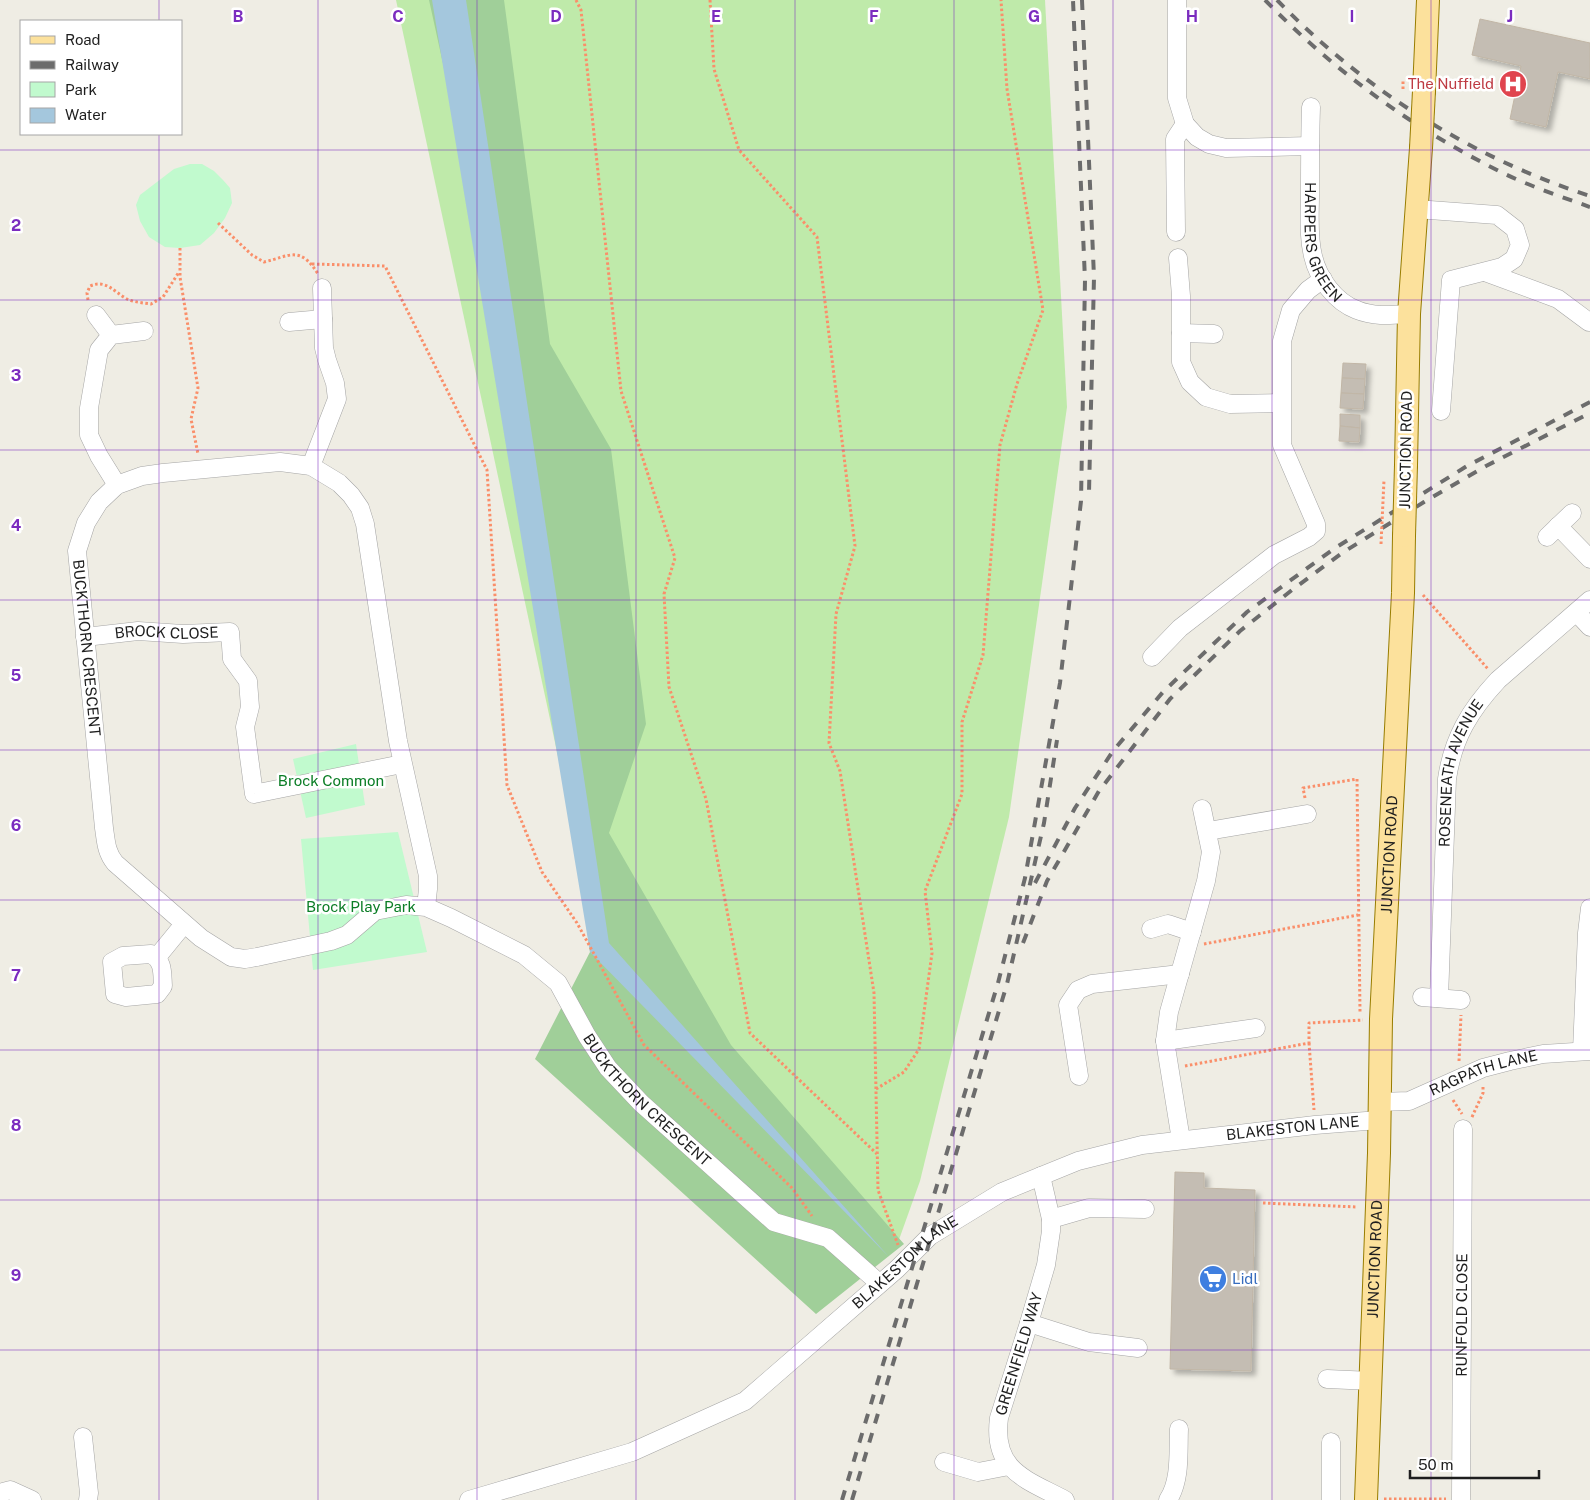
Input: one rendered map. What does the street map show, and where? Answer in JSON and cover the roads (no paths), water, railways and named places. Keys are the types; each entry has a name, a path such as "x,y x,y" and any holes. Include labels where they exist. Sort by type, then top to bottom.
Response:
{"main road":[{"name":"JUNCTION ROAD","path":"1366,1500 1372,1381 1379,1111 1370,1020 1403,592 1410,314 1428,0"}],"street":[{"path":"1177,0 1177,98 1185,124 1198,137 1209,144 1226,148 1310,146"},
{"name":"HARPERS GREEN","path":"1311,107 1310,231 1313,257 1323,279 1329,289 1354,310 1369,314 1410,314"},
{"path":"1176,232 1175,139 1185,124"},
{"path":"1416,209 1496,215 1515,228 1520,246 1514,259 1502,267 1451,280 1442,411"},
{"path":"1178,258 1181,296 1181,362 1190,382 1206,396 1230,404 1281,403"},
{"path":"1485,272 1558,299 1589,322"},
{"path":"1152,657 1180,628 1274,555 1310,537 1316,531 1316,524 1282,445 1282,341 1291,310 1308,290 1323,279"},
{"path":"311,466 337,399 335,382 326,360 324,348 322,288"},
{"path":"96,315 111,335"},
{"path":"289,322 323,319"},
{"path":"117,485 99,456 89,435 89,408 99,350 111,335 144,331"},
{"path":"1181,333 1214,334"},
{"name":"BUCKTHORN CRESCENT","path":"426,907 428,876 402,764 384,659 365,524 360,508 351,495 339,483 311,466 280,462 142,476 117,485 99,502 86,523 77,551 106,846 110,857 115,863 184,924 217,949 231,956 245,959 331,941 347,935 375,912 406,905 426,907 524,955 558,983 587,1036 608,1068 642,1103 774,1222 828,1238 879,1284"},
{"path":"1572,513 1553,531 1590,559"},
{"name":"ROSENEATH AVENUE","path":"1461,1000 1430,998 1447,789 1450,762 1455,745 1469,716 1498,680 1590,600"},
{"path":"1577,613 1590,627"},
{"name":"BROCK CLOSE","path":"85,637 138,631 183,634 230,632 232,658 248,681 250,707 245,727 254,794 402,764"},
{"path":"1180,1140 1165,1041 1169,1012 1206,881 1211,852 1202,809"},
{"path":"1208,831 1307,814"},
{"path":"1586,1051 1586,933 1590,908"},
{"path":"157,957 184,924"},
{"path":"1151,929 1168,924 1190,940"},
{"path":"1079,1076 1068,1005 1078,990 1092,984 1180,974"},
{"path":"1165,1041 1256,1028"},
{"name":"RAGPATH LANE","path":"1379,1111 1409,1101 1483,1068 1510,1060 1543,1054 1586,1051"},
{"name":"BLAKESTON LANE","path":"469,1500 632,1452 745,1401 904,1262 930,1236 1002,1192 1078,1161 1142,1145 1315,1125 1379,1111"},
{"name":"RUNFOLD CLOSE","path":"1461,1500 1462,1129"},
{"name":"GREENFIELD WAY","path":"1041,1176 1050,1211 1051,1231 1046,1265 998,1424 998,1445 1002,1456 1018,1476 1065,1500"},
{"path":"1050,1219 1089,1208 1145,1209"},
{"path":"1029,1323 1089,1342 1138,1348"},
{"path":"1327,1378 1372,1381"},
{"path":"1168,1500 1176,1482 1179,1428"},
{"path":"83,1437 89,1493 88,1500"},
{"path":"1330,1500 1331,1442"},
{"path":"944,1462 978,1472 1009,1466"},
{"path":"0,1493 10,1490 32,1500"}],"water":[{"path":"432,0 466,0 609,943 889,1257 590,952"}],"railway":[{"path":"842,1500 998,983 1025,878 1060,683 1081,501 1085,280 1073,0"},
{"path":"1082,0 1094,277 1089,492"},
{"path":"1265,0 1319,51 1378,98 1408,119 1505,174 1536,188 1590,207"},
{"path":"1277,0 1346,63 1422,117 1462,141 1503,162 1590,196"},
{"path":"1035,883 1075,808 1113,751 1163,692 1247,612 1335,548 1467,466 1590,402"},
{"path":"1023,943 1047,881 1099,791 1170,699 1240,631 1342,553 1486,466 1590,413"},
{"path":"852,1500 1007,984 1044,823 1057,740"}],"place":[{"name":"The Nuffield","path":"1513,84"},
{"name":"Lidl","path":"1213,1279"}],"park label":[{"name":"Brock Common","path":"331,781"},
{"name":"Brock Play Park","path":"361,907"}]}
